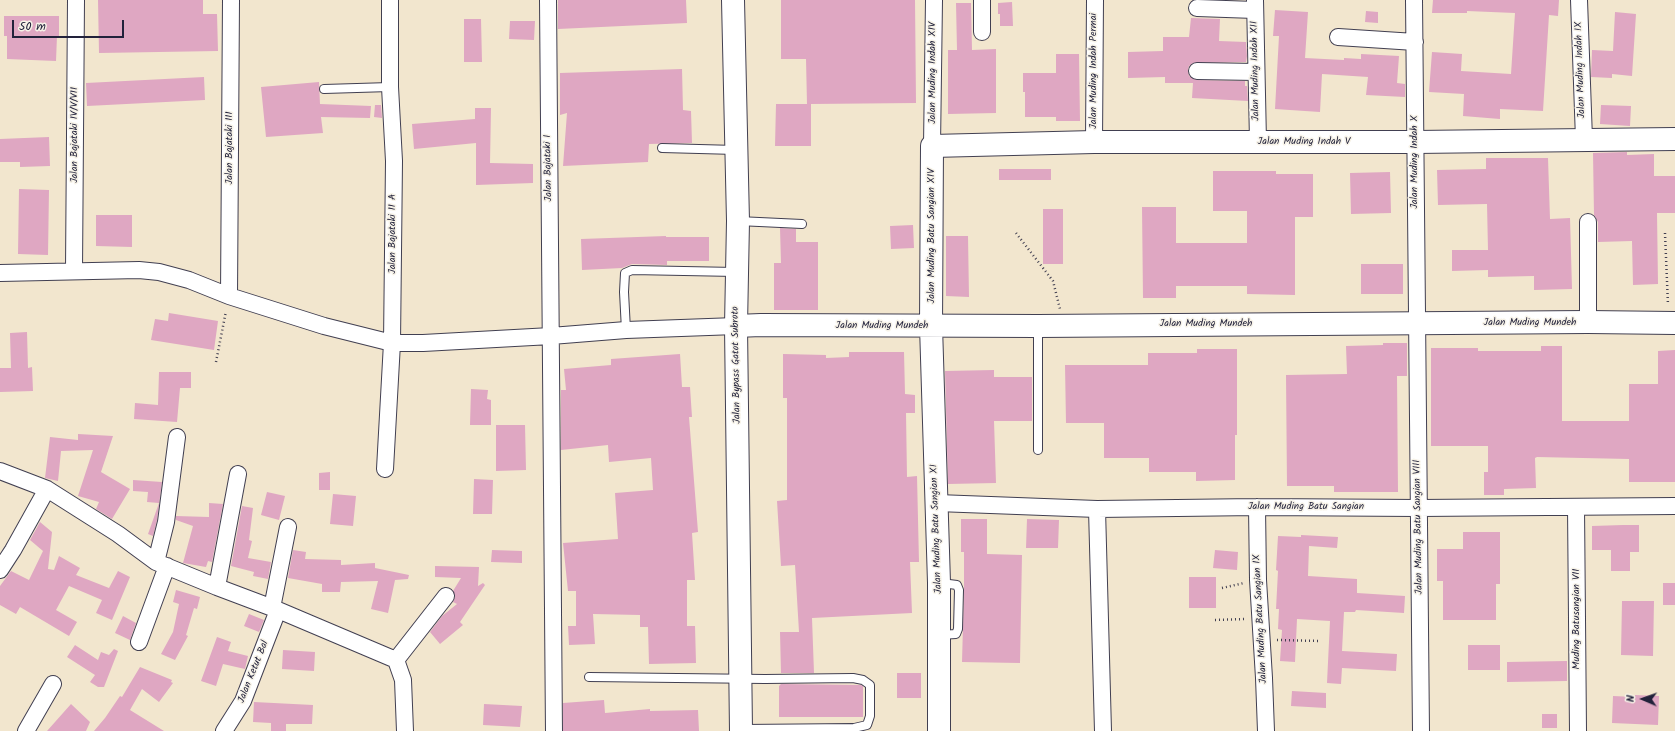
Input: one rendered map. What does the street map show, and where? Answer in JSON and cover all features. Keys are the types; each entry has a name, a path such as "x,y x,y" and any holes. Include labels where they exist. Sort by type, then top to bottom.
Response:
{"street":[{"name":"Jalan Bajataki IV/V/VII","path":"74,270 76,0"},
{"name":"Jalan Bajataki III","path":"229,296 231,0"},
{"name":"Jalan Bajataki II A","path":"385,469 392,343 394,161 390,87 390,0"},
{"name":"Jalan Bajataki I","path":"548,0 554,731"},
{"name":"Jalan Bypass Gatot Subroto","path":"733,0 738,221 736,326 741,730"},
{"name":"Jalan Muding Indah XIV","path":"932,146 934,0"},
{"path":"982,0 982,32"},
{"name":"Jalan Muding Indah Permai","path":"1094,142 1095,0"},
{"name":"Jalan Muding Indah X","path":"1414,0 1417,324"},
{"name":"Jalan Muding Indah IX","path":"1579,0 1584,139"},
{"path":"1197,8 1255,5"},
{"name":"Jalan Muding Indah XII","path":"1255,5 1258,141"},
{"path":"1338,37 1415,42"},
{"path":"1198,70 1256,72"},
{"name":"Jalan Muding Indah V","path":"932,146 1094,142 1415,142 1675,139"},
{"name":"Jalan Muding Batu Sangian XIV","path":"931,326 932,146"},
{"path":"1588,222 1588,322"},
{"path":"0,273 74,270 139,270 159,272 189,280 229,296 324,326 392,343 423,343 626,330 736,326"},
{"name":"Jalan Muding Mundeh","path":"736,326 1038,326 1588,322 1672,323"},
{"name":"Jalan Muding Batu Sangian VIII","path":"1417,324 1421,731"},
{"name":"Jalan Muding Batu Sangian XI","path":"931,326 939,583 939,731"},
{"path":"139,642 161,564 177,437"},
{"path":"0,471 47,489 118,534 161,564 275,609 396,660 403,680 405,731"},
{"path":"217,587 238,474"},
{"path":"0,570 13,550 47,489"},
{"name":"Jalan Muding Batu Sangian","path":"937,503 1097,509 1675,506"},
{"name":"Jalan Muding Batu Sangian IX","path":"1257,507 1258,580 1266,731"},
{"name":"Muding Batusangian VII","path":"1576,507 1578,731"},
{"path":"1097,509 1103,731"},
{"name":"Jalan Ketut Bal","path":"224,731 243,701 275,609 288,527"},
{"path":"396,660 446,596"},
{"path":"30,729 53,684"}],"lane":[{"path":"324,89 390,87"},
{"path":"662,148 736,150"},
{"path":"738,221 802,224"},
{"path":"626,330 624,292 625,273 632,270 736,272"},
{"path":"1038,326 1038,450"},
{"path":"589,678 853,678 863,680 870,685 870,716 867,724 854,728 741,730"}],"path":[{"path":"1016,233 1053,281 1064,325"},
{"path":"1666,233 1672,323"},
{"path":"216,362 229,296"},
{"path":"1222,588 1258,580"},
{"path":"1215,620 1261,619"},
{"path":"1262,639 1321,641"}],"building":[{"path":"98,0 203,0 203,14 217,14 218,51 99,53"},
{"path":"558,0 686,0 687,23 558,29"},
{"path":"781,0 915,0 916,103 811,104 811,146 775,146 776,104 807,104 806,59 781,59"},
{"path":"1433,0 1559,0 1558,16 1549,15 1543,111 1500,109 1500,119 1463,116 1464,94 1429,92 1432,52 1462,54 1461,71 1511,74 1515,13 1467,11 1467,13 1432,13"},
{"path":"1012,2 1013,26 1000,26 998,3"},
{"path":"956,3 971,3 972,50 996,49 996,113 948,114 948,50 957,50"},
{"path":"1275,10 1308,12 1305,58 1344,60 1344,58 1361,59 1361,54 1399,56 1397,83 1405,84 1405,97 1366,95 1368,77 1322,74 1320,112 1275,109 1279,36 1273,36"},
{"path":"1366,11 1378,12 1378,23 1365,22"},
{"path":"1615,12 1636,14 1632,76 1612,74 1612,78 1591,77 1592,50 1613,51"},
{"path":"4,16 59,16 59,36 57,36 56,61 7,59 7,36 4,36"},
{"path":"1191,18 1220,19 1219,41 1246,42 1247,56 1246,62 1193,63 1189,66 1189,76 1197,80 1245,81 1245,86 1247,86 1248,101 1192,98 1193,83 1165,83 1165,77 1128,78 1128,52 1163,51 1163,37 1189,37"},
{"path":"464,19 481,19 482,62 464,62"},
{"path":"510,21 535,21 534,40 509,39"},
{"path":"1056,54 1079,54 1080,121 1056,121 1056,117 1025,117 1023,73 1056,73"},
{"path":"682,69 683,110 691,111 692,143 649,144 648,162 563,166 567,113 560,115 560,73"},
{"path":"204,77 205,100 87,106 86,83"},
{"path":"319,82 320,104 371,106 370,118 321,117 323,133 266,137 261,87"},
{"path":"375,105 381,105 382,118 374,117"},
{"path":"1601,105 1631,106 1630,126 1600,124"},
{"path":"475,108 491,108 490,163 533,164 533,183 476,185 476,143 414,149 412,124 475,119"},
{"path":"49,137 50,166 20,167 20,162 0,162 0,139"},
{"path":"1627,152 1627,155 1654,154 1654,176 1675,176 1675,213 1657,213 1658,284 1633,285 1632,241 1598,242 1598,222 1594,215 1593,153"},
{"path":"1486,158 1548,158 1550,219 1570,218 1572,289 1534,290 1534,276 1488,277 1488,270 1452,271 1452,250 1488,250 1487,204 1438,205 1437,170 1486,169"},
{"path":"999,169 1051,169 1051,180 999,180"},
{"path":"1213,171 1276,171 1276,174 1313,174 1313,217 1295,217 1295,295 1247,294 1247,286 1176,286 1176,298 1143,298 1142,207 1176,207 1176,243 1247,243 1247,211 1213,211"},
{"path":"1390,172 1391,213 1351,214 1350,173"},
{"path":"19,189 49,190 48,255 18,254"},
{"path":"1043,209 1063,209 1063,264 1043,264"},
{"path":"96,215 132,215 132,247 96,246"},
{"path":"913,225 914,248 891,249 890,226"},
{"path":"780,228 796,229 796,242 818,242 818,310 774,310 774,263 781,263"},
{"path":"666,236 709,237 709,261 667,261 667,265 632,264 622,268 582,270 581,239"},
{"path":"946,236 968,236 969,297 946,296"},
{"path":"1361,264 1403,264 1403,294 1361,294"},
{"path":"169,313 218,321 214,350 151,340 155,319 168,321"},
{"path":"27,332 28,368 32,367 33,391 0,392 0,368 11,368 10,333"},
{"path":"1383,343 1407,343 1407,376 1397,376 1398,492 1334,492 1334,486 1287,486 1286,375 1347,374 1346,346 1383,345"},
{"path":"1541,346 1562,346 1562,421 1629,421 1629,384 1658,384 1658,351 1675,350 1675,482 1629,482 1629,459 1537,457 1535,458 1536,488 1504,489 1504,495 1484,495 1484,472 1488,472 1488,446 1431,446 1431,348 1478,348 1478,351 1541,351"},
{"path":"1197,349 1237,349 1237,435 1235,435 1235,480 1196,481 1196,472 1149,472 1149,458 1104,458 1104,423 1066,423 1065,365 1148,365 1148,353 1197,353"},
{"path":"849,352 904,352 905,394 915,395 915,413 906,413 907,477 917,476 919,562 910,562 912,613 812,618 814,673 781,673 780,632 799,632 795,565 781,566 777,501 787,500 787,398 783,398 783,354 826,355 826,358 849,357"},
{"path":"680,354 682,387 690,387 692,417 689,417 698,532 692,533 695,580 687,580 687,626 695,626 696,663 649,664 648,627 640,627 640,615 593,614 595,644 569,645 568,626 576,626 576,591 568,591 563,543 618,539 615,493 653,490 651,458 609,462 608,445 561,450 561,390 566,390 564,369 611,365 611,359"},
{"path":"994,370 994,377 1032,377 1032,421 994,421 996,483 948,484 945,371"},
{"path":"159,372 191,372 191,388 180,388 177,422 134,419 135,403 158,405"},
{"path":"471,389 488,390 487,399 491,400 491,425 470,425"},
{"path":"496,425 525,425 526,470 496,471"},
{"path":"78,434 113,436 101,472 130,489 112,519 96,509 99,502 78,496 93,450 61,451 58,481 45,478 50,437 78,440"},
{"path":"330,472 330,490 319,490 319,473"},
{"path":"474,479 493,480 492,514 473,514"},
{"path":"133,480 162,482 157,520 153,536 148,534 159,503 147,502 148,492 133,491"},
{"path":"267,492 285,496 279,520 261,515"},
{"path":"333,494 356,496 353,526 330,524"},
{"path":"209,503 223,504 212,562 208,561 206,567 183,563 193,526 176,520 176,516 209,517"},
{"path":"242,506 253,508 249,540 252,541 248,558 271,562 268,579 253,576 254,572 231,566"},
{"path":"961,519 987,519 987,554 1022,555 1020,663 962,662 964,552 961,552"},
{"path":"1027,519 1059,520 1058,548 1026,548"},
{"path":"40,522 52,532 48,569 54,570 59,556 80,568 76,575 109,588 118,571 130,577 112,620 96,613 102,600 69,586 56,610 77,622 69,636 20,607 16,614 0,605 0,586 11,571 29,580 43,551 30,540"},
{"path":"1639,525 1639,552 1630,552 1630,571 1611,571 1611,550 1592,550 1592,526"},
{"path":"1463,532 1500,532 1500,584 1496,584 1496,620 1443,620 1443,581 1437,581 1437,549 1463,549"},
{"path":"1301,535 1338,537 1337,548 1309,546 1308,576 1357,579 1357,593 1405,596 1404,613 1356,610 1355,612 1344,612 1342,651 1397,654 1396,671 1342,668 1341,684 1327,683 1330,621 1297,619 1295,662 1280,661 1282,630 1278,629 1279,609 1276,609 1278,536 1301,537"},
{"path":"293,550 306,552 305,559 341,560 341,565 375,563 375,568 409,575 408,579 395,580 388,613 371,609 378,581 341,582 340,592 322,592 322,584 288,578"},
{"path":"492,550 522,551 522,563 491,562"},
{"path":"1215,550 1238,552 1237,570 1213,568"},
{"path":"435,566 479,567 478,586 483,583 485,585 460,622 463,625 440,644 430,632 442,616 457,604 453,602 455,597 453,591 461,578 435,577"},
{"path":"1189,577 1216,577 1216,608 1189,608"},
{"path":"1663,583 1675,583 1675,605 1663,605"},
{"path":"176,590 200,597 197,609 194,608 186,635 188,636 175,660 161,654 173,632 179,604 173,602"},
{"path":"1622,601 1654,601 1653,656 1621,655"},
{"path":"249,614 264,620 259,632 244,626"},
{"path":"123,616 136,623 130,640 115,633"},
{"path":"217,637 231,642 228,651 248,656 245,669 223,664 216,686 201,681"},
{"path":"75,645 98,660 101,652 109,655 114,649 118,651 104,687 98,687 90,682 95,675 67,657"},
{"path":"1468,645 1500,645 1500,670 1468,670"},
{"path":"283,650 315,652 314,671 282,669"},
{"path":"1567,661 1567,681 1507,682 1507,662"},
{"path":"140,667 172,680 171,682 173,683 159,702 142,689 130,710 164,731 94,731 120,696 122,697"},
{"path":"897,673 921,673 921,698 897,698"},
{"path":"781,684 861,685 863,686 863,717 779,717 779,686"},
{"path":"1292,691 1326,693 1326,708 1291,706"},
{"path":"1635,695 1659,696 1658,725 1612,723 1613,696 1635,697"},
{"path":"604,700 605,713 650,709 650,711 698,710 699,731 563,731 563,703"},
{"path":"254,702 313,705 312,724 286,724 286,731 271,731 271,723 253,722"},
{"path":"71,704 90,722 86,731 47,731"},
{"path":"484,704 522,706 520,727 483,725"},
{"path":"1542,714 1557,714 1557,728 1542,728"}]}
